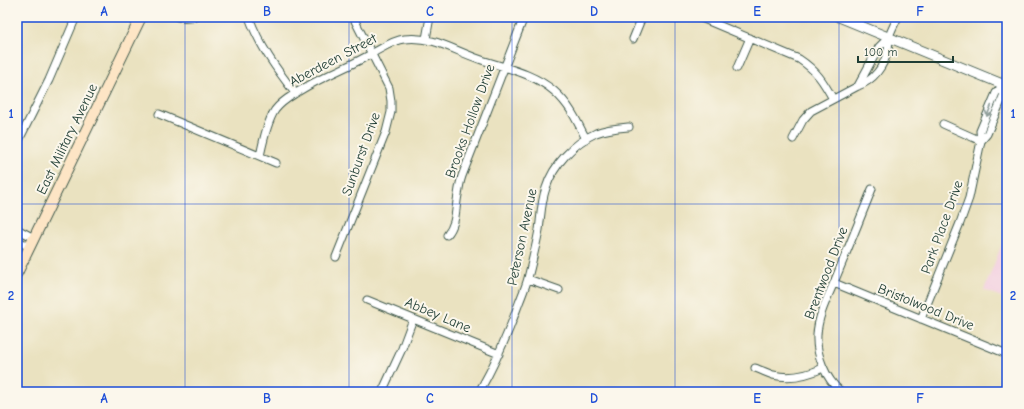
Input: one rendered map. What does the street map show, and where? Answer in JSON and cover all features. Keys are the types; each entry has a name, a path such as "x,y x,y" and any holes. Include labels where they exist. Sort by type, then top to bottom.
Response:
{"main road":[{"name":"East Military Avenue","path":"17,273 141,17"}],"street":[{"path":"17,144 49,80 76,17"},
{"path":"178,17 194,17"},
{"path":"248,17 263,47 295,93"},
{"name":"Sunburst Drive","path":"336,257 386,132 391,112 389,88 353,17"},
{"path":"426,39 430,17"},
{"name":"Brooks Hollow Drive","path":"447,235 452,230 454,224 462,176 524,17"},
{"path":"633,39 642,17"},
{"path":"699,17 799,58 809,65 817,74 833,99"},
{"path":"839,17 889,38 1006,82"},
{"path":"793,139 803,120 811,111 864,84 876,74 889,49 889,38 898,17"},
{"path":"737,68 750,38"},
{"path":"858,86 879,47 889,38"},
{"name":"Aberdeen Street","path":"260,156 264,138 274,111 282,102 307,85 372,54 382,47 403,39 426,39 479,59 523,72 540,81 554,91 572,111 586,139"},
{"name":"Park Place Drive","path":"922,319 969,198 981,141 987,134 1004,94 1006,82"},
{"path":"159,114 276,163"},
{"path":"943,124 981,141"},
{"name":"Peterson Avenue","path":"478,392 499,354 528,278 538,231 541,205 546,186 554,170 565,155 576,145 586,139 597,133 611,129 629,127"},
{"name":"Brentwood Drive","path":"823,368 821,364 817,335 823,309 872,189"},
{"path":"17,230 34,238"},
{"path":"17,240 29,247"},
{"path":"528,278 559,290"},
{"name":"Bristolwood Drive","path":"834,283 1007,354"},
{"name":"Abbey Lane","path":"367,300 499,354"},
{"path":"382,392 401,351 413,319"},
{"path":"755,368 773,375 785,377 807,374 823,368 832,383 841,392"}],"shaded area":[{"path":"1007,231 1007,299 984,290"}]}
